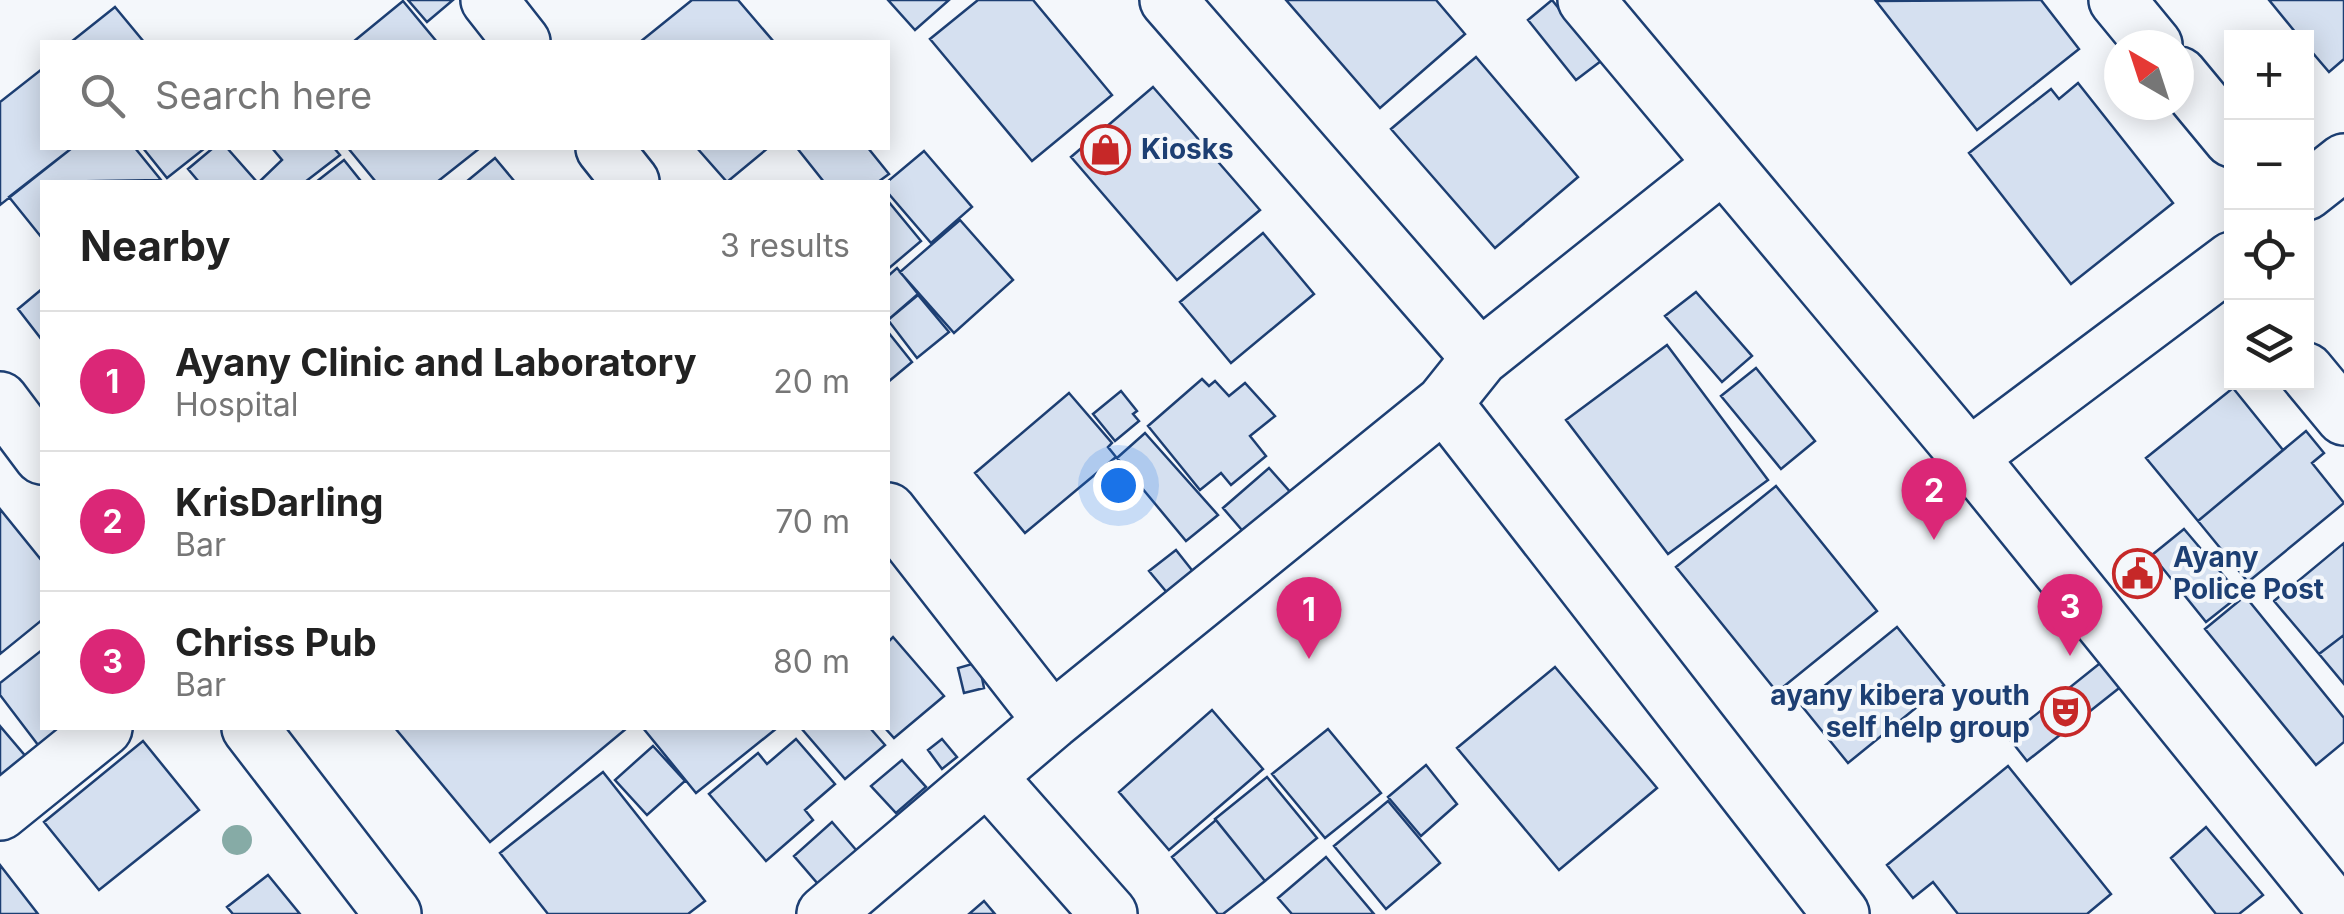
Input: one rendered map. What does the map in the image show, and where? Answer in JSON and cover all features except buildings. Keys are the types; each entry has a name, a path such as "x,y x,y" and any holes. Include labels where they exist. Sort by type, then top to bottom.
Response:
{"street":[{"path":"489,0 520,40"},
{"path":"1168,0 1480,358"},
{"path":"1586,0 1968,457 2339,914"},
{"path":"2117,0 2142,30"},
{"path":"2194,93 2224,129"},
{"path":"606,150 629,180"},
{"path":"2314,186 2344,162"},
{"path":"825,914 1052,722 1444,402 1480,358 1722,165"},
{"path":"1968,457 2224,273"},
{"path":"2314,381 2344,417"},
{"path":"0,400 40,453"},
{"path":"1444,402 1841,914"},
{"path":"890,514 1052,722"},
{"path":"0,812 102,730"},
{"path":"252,730 393,914"},
{"path":"988,777 1109,914"}],"place":[{"name":"Kiosks","path":"1106,149"},
{"name":"KrisDarling","path":"1934,540"},
{"name":"Ayany Police Post","path":"2138,573"},
{"name":"Chriss Pub","path":"2070,656"},
{"name":"Ayany Clinic and Laboratory","path":"1309,659"},
{"name":"ayany kibera youth self help group","path":"2065,711"}]}
